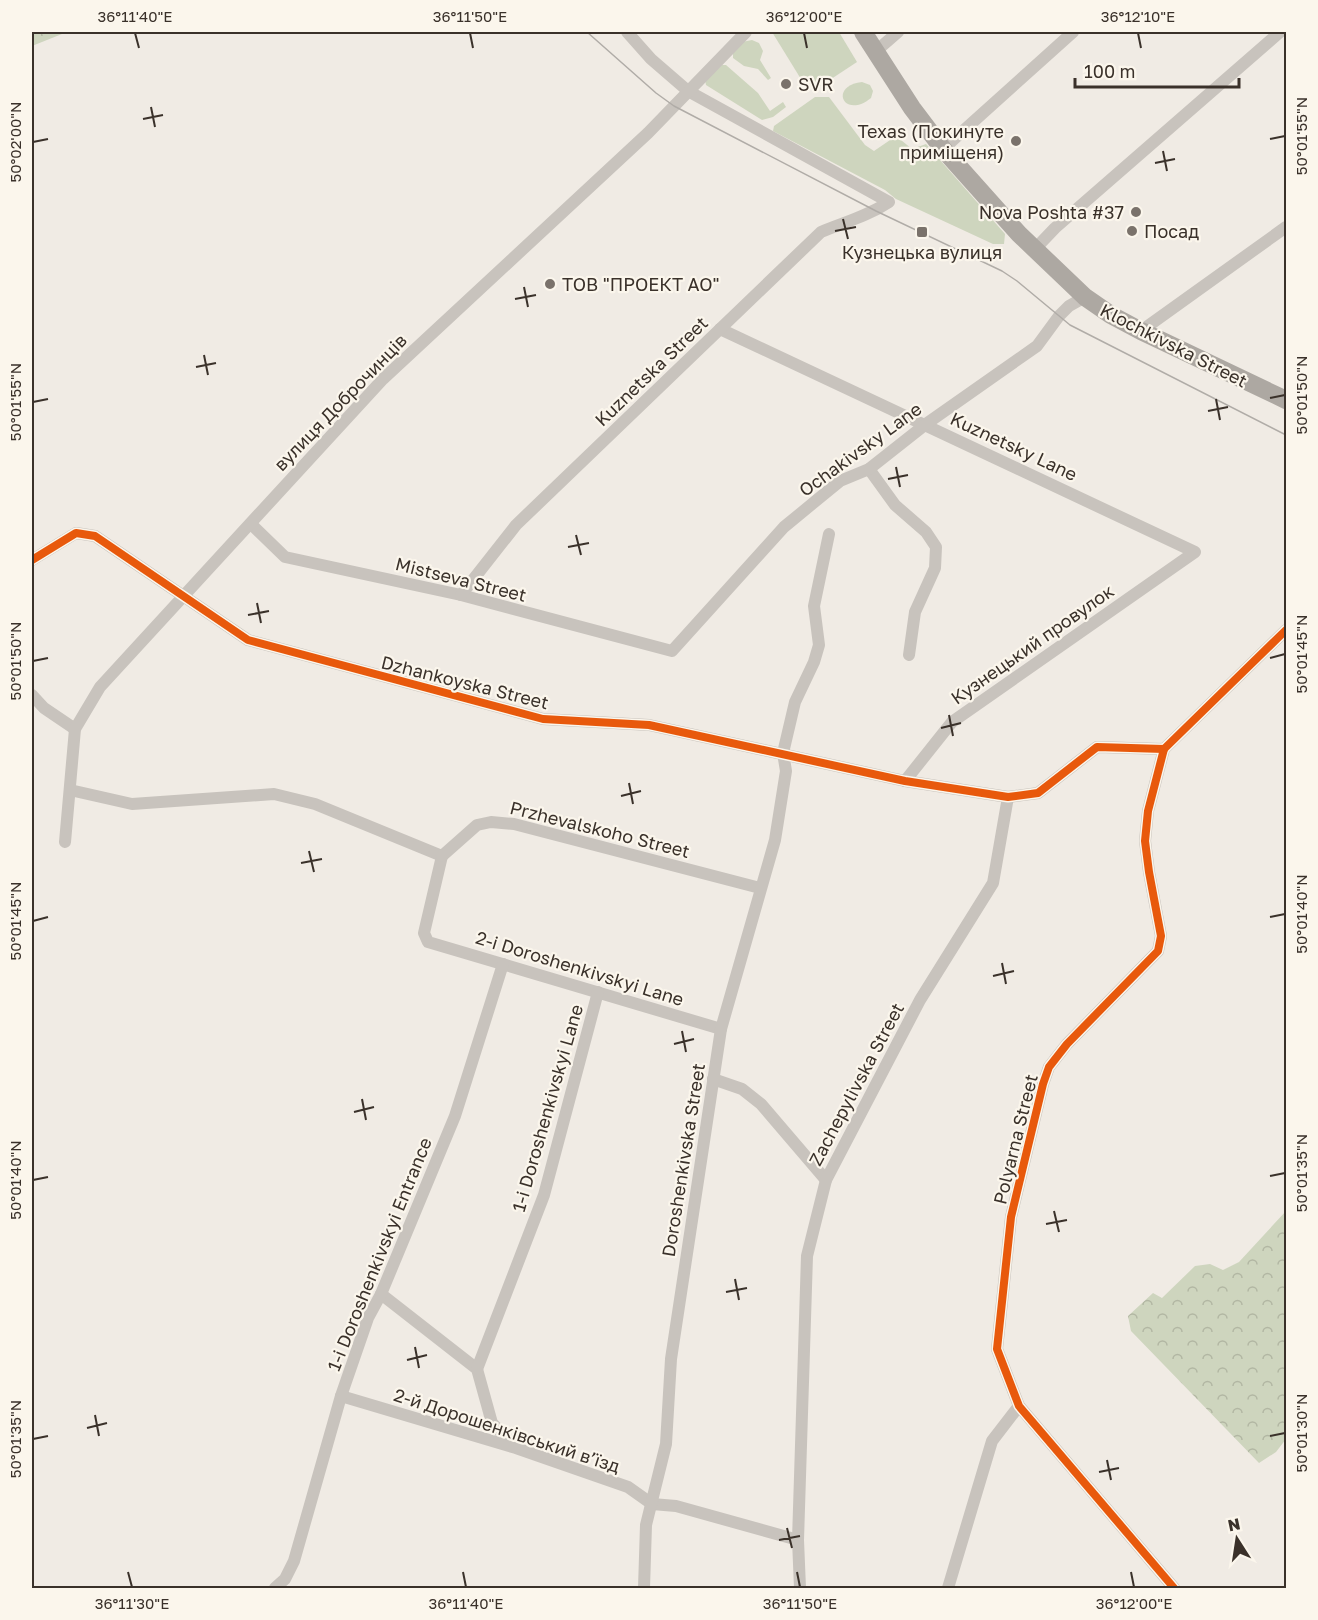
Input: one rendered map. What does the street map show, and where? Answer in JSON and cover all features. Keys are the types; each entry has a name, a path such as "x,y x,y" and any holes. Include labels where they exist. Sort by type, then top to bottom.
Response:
{"main road":[{"name":"Klochkivska Street","path":"863,32 912,108 943,149 1034,249 1085,297 1111,315 1141,331 1287,400"}],"street":[{"path":"627,32 688,92"},
{"name":"вулиця Доброчинців","path":"75,729 100,687 383,379 648,133 746,32"},
{"path":"875,52 898,32"},
{"path":"943,149 1073,32"},
{"path":"1034,249 1055,228 1280,32"},
{"name":"Kuznetska Street","path":"461,596 516,525 822,232 854,218 867,216 889,202 688,92"},
{"path":"1141,331 1287,227"},
{"name":"Ochakivsky Lane","path":"672,651 784,527 840,481 869,469 926,424 1037,346 1059,316 1069,306 1085,297"},
{"name":"Kuznetsky Lane","path":"720,329 1195,552 952,723 905,781"},
{"path":"869,469 895,505 926,532 936,547 935,568 915,612 909,655"},
{"name":"Mistseva Street","path":"251,524 285,557 461,596 672,651"},
{"name":"Dzhankoyska Street","path":"32,560 76,533 95,536 248,640 543,719 649,725 905,781 1008,796 1038,793 1097,747 1164,749"},
{"name":"Doroshenkivska Street","path":"644,1588 646,1525 666,1444 671,1359 721,1029 775,840 786,771 783,753 795,702 814,662 819,645 814,606 829,534"},
{"path":"1164,749 1287,630"},
{"path":"32,695 44,708 75,729 65,843"},
{"name":"Polyarna Street","path":"1164,749 1148,811 1145,841 1161,936 1158,951 1066,1044 1049,1067 1011,1217 997,1349 1019,1406 1174,1588"},
{"path":"70,789 132,804 274,794 315,804 442,856"},
{"name":"Zachepylivska Street","path":"800,1588 798,1540 807,1256 826,1180 920,1000 993,883 1008,796"},
{"name":"Przhevalskoho Street","path":"442,856 477,825 491,822 514,824 760,888"},
{"name":"2-i Doroshenkivskyi Lane","path":"442,856 424,933 428,942 721,1029"},
{"name":"1-i Doroshenkivskyi Entrance","path":"275,1588 285,1579 294,1561 341,1396 368,1318 381,1294 455,1116 503,964"},
{"name":"1-i Doroshenkivskyi Lane","path":"477,1369 544,1195 598,992"},
{"path":"713,1079 742,1089 760,1104 826,1180"},
{"path":"381,1294 477,1369 492,1424 516,1448"},
{"name":"2-й Дорошенківський в’їзд","path":"341,1396 516,1448 628,1487 652,1504 675,1506 798,1540"},
{"path":"948,1588 992,1441 1019,1406"}],"green space":[{"path":"32,32 67,32 32,46"},
{"path":"772,32 839,32 857,62 819,87 811,87 804,84"},
{"path":"752,40 759,43 763,51 760,60 771,78 768,80 758,69 744,66 733,58 733,53 742,42"},
{"path":"722,65 726,65 758,93 770,111 783,102 786,107 773,117 762,120 706,85 705,80"},
{"path":"862,82 870,85 873,91 871,98 861,104 847,104 843,95 845,89"},
{"path":"815,97 829,97 865,145 874,151 896,136 912,149 926,144 1005,234 1004,244 993,244 896,199 885,190 773,131 774,126"},
{"path":"1286,1211 1286,1439 1276,1452 1259,1463 1131,1331 1128,1316 1153,1293 1162,1298 1195,1266 1210,1264 1223,1270 1239,1262"}],"tram line":[{"path":"587,32 674,106 876,211 1002,271 1070,325 1286,435"}],"cycle path":[{"path":"32,560 76,533 95,536 248,640 543,719 649,725 905,781 1008,797 1038,793 1097,747 1164,749"},
{"path":"1174,1588 1019,1406 997,1349 1011,1217 1049,1067 1067,1044 1158,951 1161,936 1145,841 1148,811 1164,749 1286,630"}],"place":[{"name":"SVR","path":"786,84"},
{"name":"Texas (Покинуте приміщеня)","path":"1016,141"},
{"name":"Nova Poshta #37","path":"1136,212"},
{"name":"Посад","path":"1132,231"},
{"name":"Кузнецька вулиця","path":"922,232"},
{"name":"ТОВ \"ПРОЕКТ АО\"","path":"550,284"}]}
